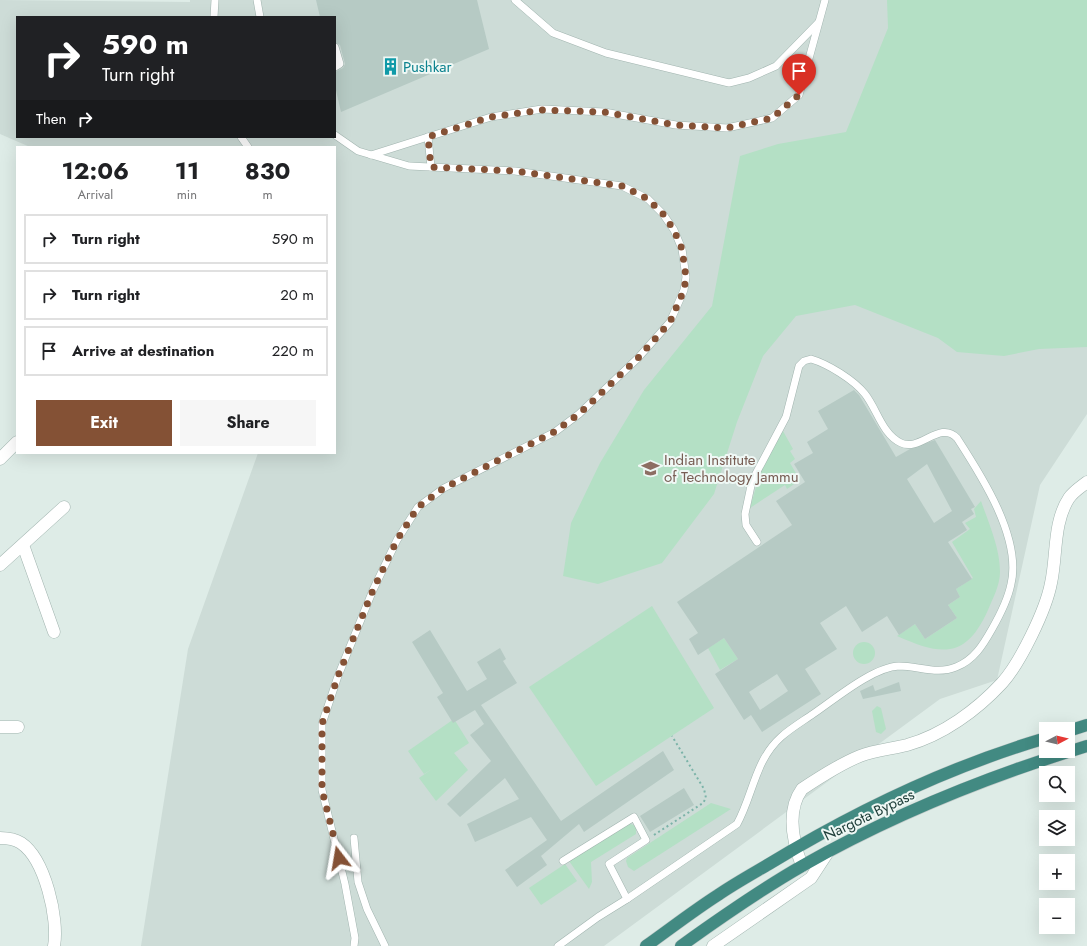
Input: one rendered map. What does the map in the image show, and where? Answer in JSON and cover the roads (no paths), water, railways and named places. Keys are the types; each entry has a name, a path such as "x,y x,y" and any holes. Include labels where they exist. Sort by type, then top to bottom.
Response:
{"highway":[{"path":"1075,729 1087,725"},
{"name":"Nargota Bypass","path":"646,946 718,895 795,848 859,812 929,780 988,757 1039,740"},
{"name":"Nargota Bypass","path":"681,946 753,897 802,866 833,849 916,809 1028,766 1087,746"}],"street":[{"path":"0,458 16,443"},
{"path":"802,866 795,848 793,815 797,795 802,789 859,757 908,744 930,736 961,719 1003,682 1029,641 1047,598 1051,583 1059,528 1065,506 1075,492 1087,482"},
{"path":"0,565 64,507"},
{"path":"23,545 54,632"},
{"path":"0,727 18,727"},
{"path":"0,838 8,838 20,842 28,848 45,880 54,908 56,935 54,946"},
{"path":"713,946 811,878 833,849"}],"lane":[{"path":"214,16 215,0"},
{"path":"257,0 260,16"},
{"path":"515,0 553,33 606,53 729,83 748,78 776,66 820,21"},
{"path":"371,155 491,117 542,110 604,112 676,125 727,128 772,118 799,95 825,0"},
{"path":"336,50 340,64 336,66"},
{"path":"336,136 358,151 408,166 515,171 622,186 648,199 663,214 674,230 682,249 686,277 684,290 670,322 638,358 579,414 554,432 444,488 418,507 397,540 373,590 338,676 322,724 322,790 345,884 355,938 354,946"},
{"path":"428,137 431,167"},
{"path":"558,946 598,917 737,824 745,809 759,767 768,752 781,737 856,683 884,670 899,666 940,671 965,663 980,650 995,624 1011,584 1013,565 1006,531 983,478 952,432 945,431 913,443 902,444 894,439 886,429 865,394 857,385 811,359 804,361 799,366 786,417 752,481 745,514 746,525 757,542"},
{"path":"563,861 634,817 646,840 609,864 627,899"},
{"path":"354,838 358,882 367,909 385,946"}],"place":[{"name":"Pushkar","path":"390,67"},
{"name":"Indian Institute of Technology Jammu","path":"651,469"}]}
